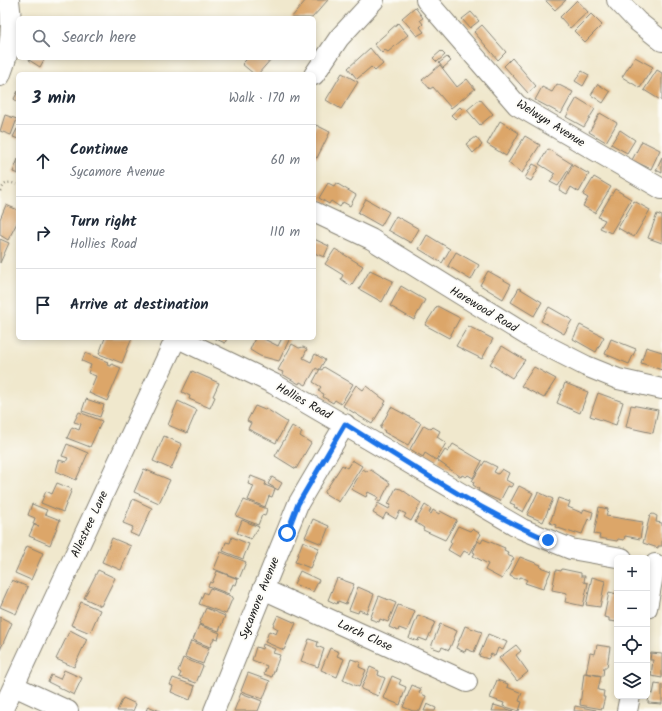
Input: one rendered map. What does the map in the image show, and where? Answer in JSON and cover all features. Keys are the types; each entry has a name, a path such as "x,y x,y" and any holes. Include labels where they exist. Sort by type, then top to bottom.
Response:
{"street":[{"path":"0,76 12,36 9,0"},
{"path":"316,72 339,38 374,0"},
{"name":"Welwyn Avenue","path":"426,0 517,105 662,189"},
{"path":"617,0 637,21 662,41"},
{"name":"Harewood Road","path":"316,213 371,239 533,339 618,379 662,389"},
{"name":"Allestree Lane","path":"2,711 176,340"},
{"name":"Hollies Road","path":"181,340 274,384 345,424 482,507 522,529 570,548 614,556"},
{"name":"Sycamore Avenue","path":"214,711 298,504 345,424"},
{"path":"650,592 655,564"},
{"name":"Larch Close","path":"263,588 467,682"},
{"path":"14,686 68,711"},
{"path":"627,711 629,699"}],"path":[{"path":"0,191 7,182 10,181 16,184"}],"building":[{"path":"306,0 328,0 314,16 293,16"},
{"path":"545,0 566,0 555,10"},
{"path":"577,0 588,12 570,28 560,17"},
{"path":"415,7 423,18 420,20 423,24 420,27 424,32 417,36 402,18"},
{"path":"471,12 479,21 470,28 462,19"},
{"path":"591,14 602,25 585,42 574,31"},
{"path":"398,23 408,35 388,52 385,50 382,53 374,44"},
{"path":"482,25 506,52 498,60 474,32"},
{"path":"370,48 383,64 375,71 371,67 357,79 348,68"},
{"path":"441,51 445,55 437,62 433,58"},
{"path":"447,57 451,61 443,68 439,63"},
{"path":"635,57 653,67 640,88 622,77"},
{"path":"512,58 536,86 528,93 504,66"},
{"path":"29,60 44,60 40,67"},
{"path":"246,60 270,60 260,72 252,72 242,64"},
{"path":"440,65 457,87 467,79 475,89 451,108 433,87 430,89 422,80"},
{"path":"657,70 662,73 662,101 644,90"},
{"path":"582,71 589,75 583,86 575,81"},
{"path":"342,73 358,82 341,109 326,100"},
{"path":"557,84 573,92 561,114 535,100 542,87 552,92"},
{"path":"598,84 610,92 603,103 591,95"},
{"path":"577,98 595,109 584,127 566,117"},
{"path":"480,99 493,114 480,125 467,110"},
{"path":"460,107 464,111 455,119 451,115"},
{"path":"600,113 617,123 606,142 589,132"},
{"path":"5,115 16,119 11,135 0,131"},
{"path":"500,121 519,133 506,156 487,144"},
{"path":"316,125 330,132 317,158 316,157"},
{"path":"620,130 635,140 627,153 611,144"},
{"path":"16,131 16,138 13,137"},
{"path":"525,136 540,145 522,173 508,163"},
{"path":"476,137 482,145 473,153 466,144"},
{"path":"642,141 660,150 651,169 632,160"},
{"path":"548,149 572,164 558,186 550,182 555,174 539,164"},
{"path":"662,157 662,173 656,170"},
{"path":"16,164 16,173 13,172"},
{"path":"533,164 539,167 531,181 525,178"},
{"path":"573,165 589,174 579,192 571,187 567,194 559,190"},
{"path":"594,177 611,187 595,213 583,206 588,198 583,195"},
{"path":"328,183 334,186 336,183 356,195 350,206 343,202 340,207 331,201 329,204 319,198"},
{"path":"615,189 631,199 611,233 600,228 605,220 598,217"},
{"path":"366,199 389,212 381,226 358,213"},
{"path":"634,201 650,210 634,237 618,228"},
{"path":"6,205 16,209 16,225 8,240 0,235 0,219"},
{"path":"657,214 662,216 662,243 648,238"},
{"path":"396,216 419,229 411,243 388,230"},
{"path":"427,235 450,249 442,263 419,249"},
{"path":"0,239 9,243 0,263"},
{"path":"316,240 329,246 324,257 316,254"},
{"path":"335,249 363,266 351,286 341,279 343,275 325,264"},
{"path":"456,252 479,265 471,280 448,266"},
{"path":"370,270 393,281 382,302 359,289"},
{"path":"488,271 511,284 503,299 480,285"},
{"path":"401,286 425,300 414,320 390,306"},
{"path":"519,288 542,302 534,316 511,302"},
{"path":"437,306 460,318 449,338 425,325"},
{"path":"549,307 572,320 564,334 541,321"},
{"path":"580,325 604,337 596,352 573,339"},
{"path":"468,326 493,339 482,359 456,346"},
{"path":"611,339 636,349 629,364 605,354"},
{"path":"104,340 131,340 122,363 99,354"},
{"path":"218,340 226,340 225,343"},
{"path":"254,340 266,340 278,346 281,340 289,340 279,361 260,356 250,350"},
{"path":"292,344 299,348 303,347 307,349 303,358 311,362 315,354 325,360 319,370 316,368 306,385 300,382 299,384 278,370"},
{"path":"502,346 525,360 512,378 490,364"},
{"path":"646,347 662,352 662,370 641,363"},
{"path":"85,353 108,362 107,365 111,366 112,364 121,368 107,401 89,393 96,376 88,373 91,365 82,361"},
{"path":"324,367 353,384 341,404 335,400 333,403 323,397 324,394 318,391 321,387 313,382 320,369 322,370"},
{"path":"534,367 556,379 544,398 521,386"},
{"path":"192,371 219,383 213,396 215,397 210,408 189,399 190,396 182,392"},
{"path":"565,383 588,392 580,413 557,403"},
{"path":"356,385 363,390 366,386 386,401 372,424 343,406"},
{"path":"598,393 623,402 616,425 590,416"},
{"path":"86,399 104,405 100,417 82,411"},
{"path":"178,401 197,410 187,433 168,425"},
{"path":"631,405 658,410 653,433 626,427"},
{"path":"255,406 265,410 265,408 287,422 276,443 248,429 251,423 247,421"},
{"path":"391,407 421,423 408,445 384,432 385,431 380,428"},
{"path":"79,412 102,421 90,447 67,438 72,427 79,430 81,424 74,422"},
{"path":"424,425 431,429 433,427 440,431 437,437 446,443 436,460 425,453 423,457 410,449"},
{"path":"292,426 302,432 300,436 311,443 296,469 275,456"},
{"path":"164,436 182,444 171,469 153,461"},
{"path":"67,444 88,453 76,480 56,471 59,460 66,462 68,458 62,456"},
{"path":"453,444 482,461 473,478 468,475 466,477 462,475 461,477 438,461 445,450 448,452"},
{"path":"352,460 362,466 339,502 324,493 342,465 347,468"},
{"path":"485,461 497,467 494,472 498,474 502,469 509,473 506,480 513,484 511,487 508,486 500,501 478,491 479,489 473,485 474,482 472,481"},
{"path":"144,469 170,480 159,503 134,492"},
{"path":"363,469 366,471 371,470 390,483 380,502 376,500 378,497 368,492 366,497 351,489"},
{"path":"251,476 266,482 265,485 275,489 272,497 269,496 265,507 248,500 254,486 248,484"},
{"path":"272,477 282,483 278,490 268,484"},
{"path":"57,483 72,489 63,512 41,503 46,491 52,494"},
{"path":"519,486 533,493 523,512 514,507 515,505 510,503"},
{"path":"396,488 401,489 421,503 411,521 404,517 406,514 400,511 396,519 386,513 383,519 373,513 378,503 389,509 391,505 388,504"},
{"path":"538,492 553,499 543,522 527,515"},
{"path":"558,498 570,502 568,507 582,513 584,509 593,512 591,520 588,519 582,534 576,532 576,534 555,527 556,525 550,523"},
{"path":"133,499 152,508 139,537 130,533 133,527 123,523"},
{"path":"244,500 267,509 265,516 262,515 258,525 236,516"},
{"path":"32,504 47,510 45,514 60,520 50,545 29,536 34,525 39,526 33,524 35,518 28,515"},
{"path":"425,505 431,509 429,513 431,514 433,510 439,514 440,511 457,520 445,540 423,530 424,528 415,522"},
{"path":"599,507 608,509 606,516 643,522 640,539 625,536 624,540 618,539 617,541 599,538 600,535 594,534"},
{"path":"653,514 657,516 656,522 662,523 662,546 658,546 658,548 643,543 650,515"},
{"path":"313,519 329,526 322,544 305,537"},
{"path":"242,520 259,527 251,539 237,533"},
{"path":"458,526 470,531 472,529 481,534 470,554 464,551 460,557 448,550 452,543 450,541"},
{"path":"232,537 249,544 243,559 223,551 226,542 230,543"},
{"path":"112,538 131,546 121,570 102,562"},
{"path":"483,539 505,548 504,550 508,552 507,555 514,558 502,579 485,570 488,564 473,556 475,553 473,552 478,541 481,543"},
{"path":"303,541 319,548 310,568 295,562"},
{"path":"27,546 43,553 31,580 15,573"},
{"path":"221,552 246,562 239,579 214,569"},
{"path":"520,557 541,565 540,567 551,571 543,589 525,583 527,580 521,577 516,579 510,576"},
{"path":"562,569 581,573 581,576 585,576 584,582 588,583 583,606 565,602 567,593 552,590 556,570 561,571"},
{"path":"98,570 115,578 101,606 84,598"},
{"path":"217,571 238,579 236,585 233,584 229,594 208,586 210,582 212,583"},
{"path":"300,571 319,580 313,592 294,584"},
{"path":"592,577 605,581 600,607 586,605"},
{"path":"337,578 354,584 346,604 338,601 337,604 328,600"},
{"path":"12,580 28,587 16,614 0,607"},
{"path":"358,587 374,594 367,613 359,610 358,613 349,610"},
{"path":"210,588 233,597 226,614 199,604 204,592 207,594"},
{"path":"609,592 614,593 614,622 609,621 609,618 604,617"},
{"path":"379,596 396,603 388,622 380,619 379,622 370,619"},
{"path":"81,602 100,610 90,633 71,625"},
{"path":"398,605 415,611 407,631 399,628 398,631 389,627"},
{"path":"206,608 225,616 219,631 199,624"},
{"path":"278,615 296,623 284,650 265,642 269,631 276,634 278,629 273,626"},
{"path":"418,615 435,622 427,641 419,638 418,641 409,638"},
{"path":"0,617 12,623 0,650"},
{"path":"440,624 457,631 449,650 442,647 440,650 431,647"},
{"path":"199,625 220,633 218,639 214,638 210,647 193,640"},
{"path":"465,626 482,632 474,652 466,649 465,652 456,648"},
{"path":"70,630 87,639 74,667 56,659"},
{"path":"488,634 507,642 503,650 498,648 495,656 491,654 488,659 479,656"},
{"path":"309,639 318,642 317,646 324,649 318,667 301,661"},
{"path":"191,641 209,648 203,664 185,657"},
{"path":"263,644 275,649 273,653 280,655 272,677 264,674 267,666 252,660 256,647 262,649"},
{"path":"516,645 521,651 516,655 528,672 517,681 499,658"},
{"path":"597,645 610,647 607,667 604,667 603,676 586,673 590,653 595,654"},
{"path":"330,648 339,652 337,656 344,659 337,677 321,670"},
{"path":"651,653 662,654 662,678 651,676 653,660 650,660"},
{"path":"183,658 203,666 196,683 179,677 181,673 178,671"},
{"path":"351,659 360,662 359,667 366,670 359,687 343,680"},
{"path":"370,667 379,671 378,675 385,678 378,696 361,689"},
{"path":"64,670 82,678 74,695 48,682 51,675 60,679"},
{"path":"248,673 270,681 263,699 241,691"},
{"path":"584,673 601,676 598,690 604,691 603,697 605,697 602,709 580,705"},
{"path":"392,676 401,680 399,684 406,687 400,705 383,698"},
{"path":"173,678 195,686 190,700 171,692 173,686 170,685"},
{"path":"497,680 508,684 507,687 522,693 519,701 522,702 519,711 503,706 504,703 490,698"},
{"path":"655,684 662,685 662,704 648,703 650,693 653,694"},
{"path":"412,685 421,689 419,693 426,696 420,711 413,711 403,707"},
{"path":"241,693 262,701 258,711 234,711"},
{"path":"123,698 136,704 133,711 117,711"},
{"path":"427,704 436,708 435,711 424,711"},
{"path":"494,705 513,711 492,711"},
{"path":"148,706 160,711 146,711"},
{"path":"575,706 596,710 596,711 574,711"}],"route":[{"path":"287,533 298,504 345,424 482,507 522,529 548,540"}]}
